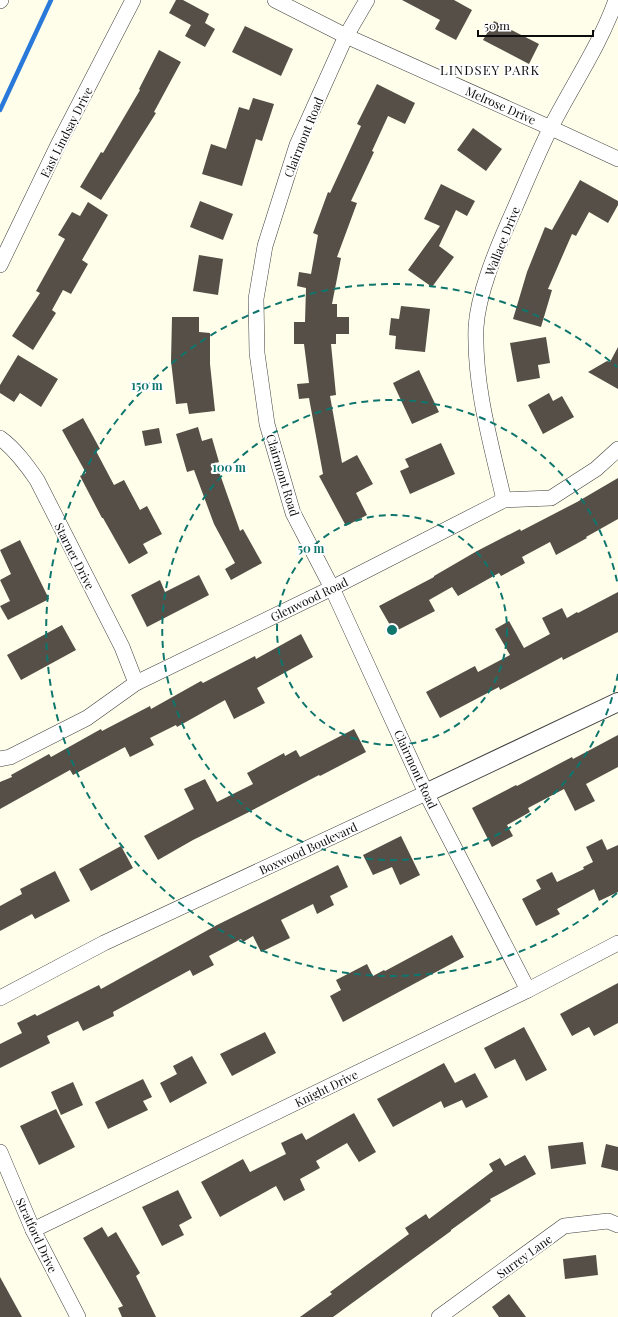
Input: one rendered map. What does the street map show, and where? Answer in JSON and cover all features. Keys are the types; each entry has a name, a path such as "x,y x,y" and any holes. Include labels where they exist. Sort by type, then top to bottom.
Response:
{"street":[{"name":"East Lindsay Drive","path":"0,265 58,145 133,0"},
{"name":"Melrose Drive","path":"275,0 346,36 618,159"},
{"name":"Clairmont Road","path":"367,0 346,36 297,145 265,246 256,299 257,353 267,424 293,513 332,588 426,793 528,990"},
{"name":"Wallace Drive","path":"504,500 485,420 477,361 476,326 482,292 498,247 551,128 607,24 616,0"},
{"name":"Starner Drive","path":"0,438 8,444 24,461 37,480 122,647 136,683"},
{"name":"Glenwood Road","path":"0,759 10,757 87,718 136,683 332,588 504,500 551,498 596,469 618,449"},
{"name":"Boxwood Boulevard","path":"0,998 104,943 618,702"},
{"name":"Knight Drive","path":"33,1230 528,990 618,943"},
{"name":"Stratford Drive","path":"0,1152 33,1230 78,1317"},
{"name":"Surrey Lane","path":"443,1316 564,1226 608,1221 618,1225"}],"building":[{"path":"176,0 183,0 209,14 205,23 215,29 205,47 185,36 191,25 169,13"},
{"path":"402,0 454,0 472,10 456,40 435,29 440,20"},
{"path":"494,21 539,44 529,64 483,40"},
{"path":"245,26 293,49 281,76 232,52"},
{"path":"159,50 181,62 154,112 156,113 101,200 80,187 101,152 103,153 140,90 139,89"},
{"path":"377,84 415,103 405,124 388,116 372,151 374,152 351,201 357,203 337,257 341,258 332,304 337,304 337,317 349,317 349,334 336,334 336,344 331,344 336,395 330,396 342,463 357,455 373,484 356,493 367,515 346,526 319,476 323,474 309,398 299,399 297,384 309,383 304,344 294,344 294,322 305,322 306,288 297,286 299,272 311,274 318,235 313,233 328,192 330,193 361,126 357,124"},
{"path":"253,98 274,104 262,141 256,139 242,186 202,174 211,144 226,149 239,107 249,110"},
{"path":"473,128 502,149 486,171 457,150"},
{"path":"580,180 618,201 618,205 608,223 589,212 576,236 572,234 548,289 552,290 541,327 513,319 527,272 545,227 552,230"},
{"path":"441,184 475,201 467,216 456,210 439,246 454,257 432,287 408,270 440,226 424,219"},
{"path":"200,201 233,214 223,240 190,227"},
{"path":"88,202 108,215 82,260 88,264 71,294 63,290 52,310 56,313 33,350 12,336 40,293 36,291 65,239 58,235 72,212 80,216"},
{"path":"199,255 223,259 218,295 193,291"},
{"path":"401,306 430,309 425,352 395,349 396,336 389,335 391,318 399,319"},
{"path":"172,317 199,317 199,332 210,333 210,364 215,411 189,414 187,403 176,404 171,361"},
{"path":"546,337 550,363 538,365 540,378 517,382 510,343"},
{"path":"618,347 618,389 588,372 607,361 610,362"},
{"path":"18,355 58,379 41,407 20,393 14,402 0,393 0,385"},
{"path":"419,370 439,412 412,424 393,383"},
{"path":"549,393 553,401 562,396 574,417 543,434 528,405"},
{"path":"83,418 100,449 96,451 114,485 124,480 140,510 147,506 162,534 143,544 148,553 129,564 102,518 80,476 86,473 62,430"},
{"path":"198,427 202,441 212,438 219,462 216,463 240,531 243,529 262,563 231,580 225,569 235,563 214,524 194,470 187,472 176,434"},
{"path":"159,428 162,443 145,446 142,431"},
{"path":"441,443 455,474 410,494 400,471 409,467 405,459"},
{"path":"618,478 618,519 556,555 550,542 522,557 525,563 501,576 499,573 458,596 452,587 429,600 435,611 394,632 379,606 434,577 477,551 520,529 521,531 577,502"},
{"path":"20,540 49,599 8,620 0,606 10,601 0,580 11,574 0,550"},
{"path":"199,575 209,595 147,627 131,595 160,580 165,592"},
{"path":"618,592 618,632 563,660 562,657 500,690 499,687 440,718 426,692 475,666 478,672 510,655 495,629 509,621 524,648 550,634 542,618 562,608 567,618"},
{"path":"62,625 76,650 21,680 7,655"},
{"path":"301,634 313,657 257,688 265,703 234,719 225,700 177,727 176,725 150,738 154,745 130,757 125,747 73,775 70,770 0,809 0,782 12,777 11,775 49,754 51,757 101,729 102,731 150,706 151,709 201,681 203,683 255,656 256,659"},
{"path":"354,729 366,752 193,840 158,860 144,836 194,809 184,789 205,779 217,802 253,784 247,773 284,753 285,756 296,750 300,757"},
{"path":"618,735 618,767 586,784 595,801 575,811 564,789 528,808 530,812 507,825 513,836 492,847 472,808 572,757 573,759"},
{"path":"401,836 420,875 400,885 392,867 373,875 363,855"},
{"path":"602,839 607,850 618,845 618,892 599,901 594,889 557,909 560,914 536,926 522,899 541,889 536,880 552,872 557,882 584,869 583,867 593,862 586,847"},
{"path":"121,846 133,868 91,891 79,869"},
{"path":"338,865 348,887 330,896 334,905 317,914 313,904 281,920 290,938 261,952 253,936 243,942 241,939 209,956 214,965 193,976 190,970 113,1012 114,1016 83,1031 78,1021 47,1036 50,1043 0,1068 0,1044 22,1033 17,1023 35,1014 37,1016 99,985 101,989 217,925"},
{"path":"55,871 70,901 35,919 32,914 0,931 0,906 22,894 20,889"},
{"path":"452,935 464,957 343,1022 330,996 341,990 336,980 367,964 373,976"},
{"path":"618,983 618,1023 594,1036 589,1027 572,1036 560,1014"},
{"path":"524,1027 547,1070 526,1081 515,1059 495,1069 484,1048"},
{"path":"265,1032 276,1053 232,1076 220,1054"},
{"path":"192,1056 207,1083 170,1103 160,1083 177,1074 173,1066"},
{"path":"444,1063 455,1083 475,1073 488,1097 466,1108 462,1100 444,1108 441,1101 393,1127 377,1099"},
{"path":"143,1079 152,1097 143,1101 148,1110 108,1129 95,1102"},
{"path":"73,1082 83,1105 61,1115 51,1092"},
{"path":"56,1109 75,1147 39,1165 20,1126"},
{"path":"354,1113 376,1152 359,1162 347,1143 316,1161 320,1168 300,1179 305,1190 284,1201 276,1186 220,1217 201,1182 243,1159 250,1172 286,1154 281,1143 302,1133 306,1140"},
{"path":"583,1142 586,1164 551,1169 548,1146"},
{"path":"606,1144 618,1147 618,1171 601,1167"},
{"path":"525,1155 536,1174 490,1199 491,1201 333,1317 300,1317 332,1294 330,1292 409,1234 405,1228 426,1214 429,1219 493,1171 489,1164 500,1158 505,1166"},
{"path":"178,1190 192,1218 179,1225 184,1235 162,1246 142,1207"},
{"path":"102,1227 108,1237 116,1232 140,1273 136,1276 156,1317 122,1317 118,1308 123,1306 83,1238"},
{"path":"596,1255 598,1275 565,1279 563,1259"},
{"path":"0,1277 22,1317 0,1317"},
{"path":"509,1294 526,1317 499,1317 492,1307"}],"waterway":[{"path":"0,110 51,0"}],"district":[{"name":"LINDSEY PARK","path":"490,69"}]}
